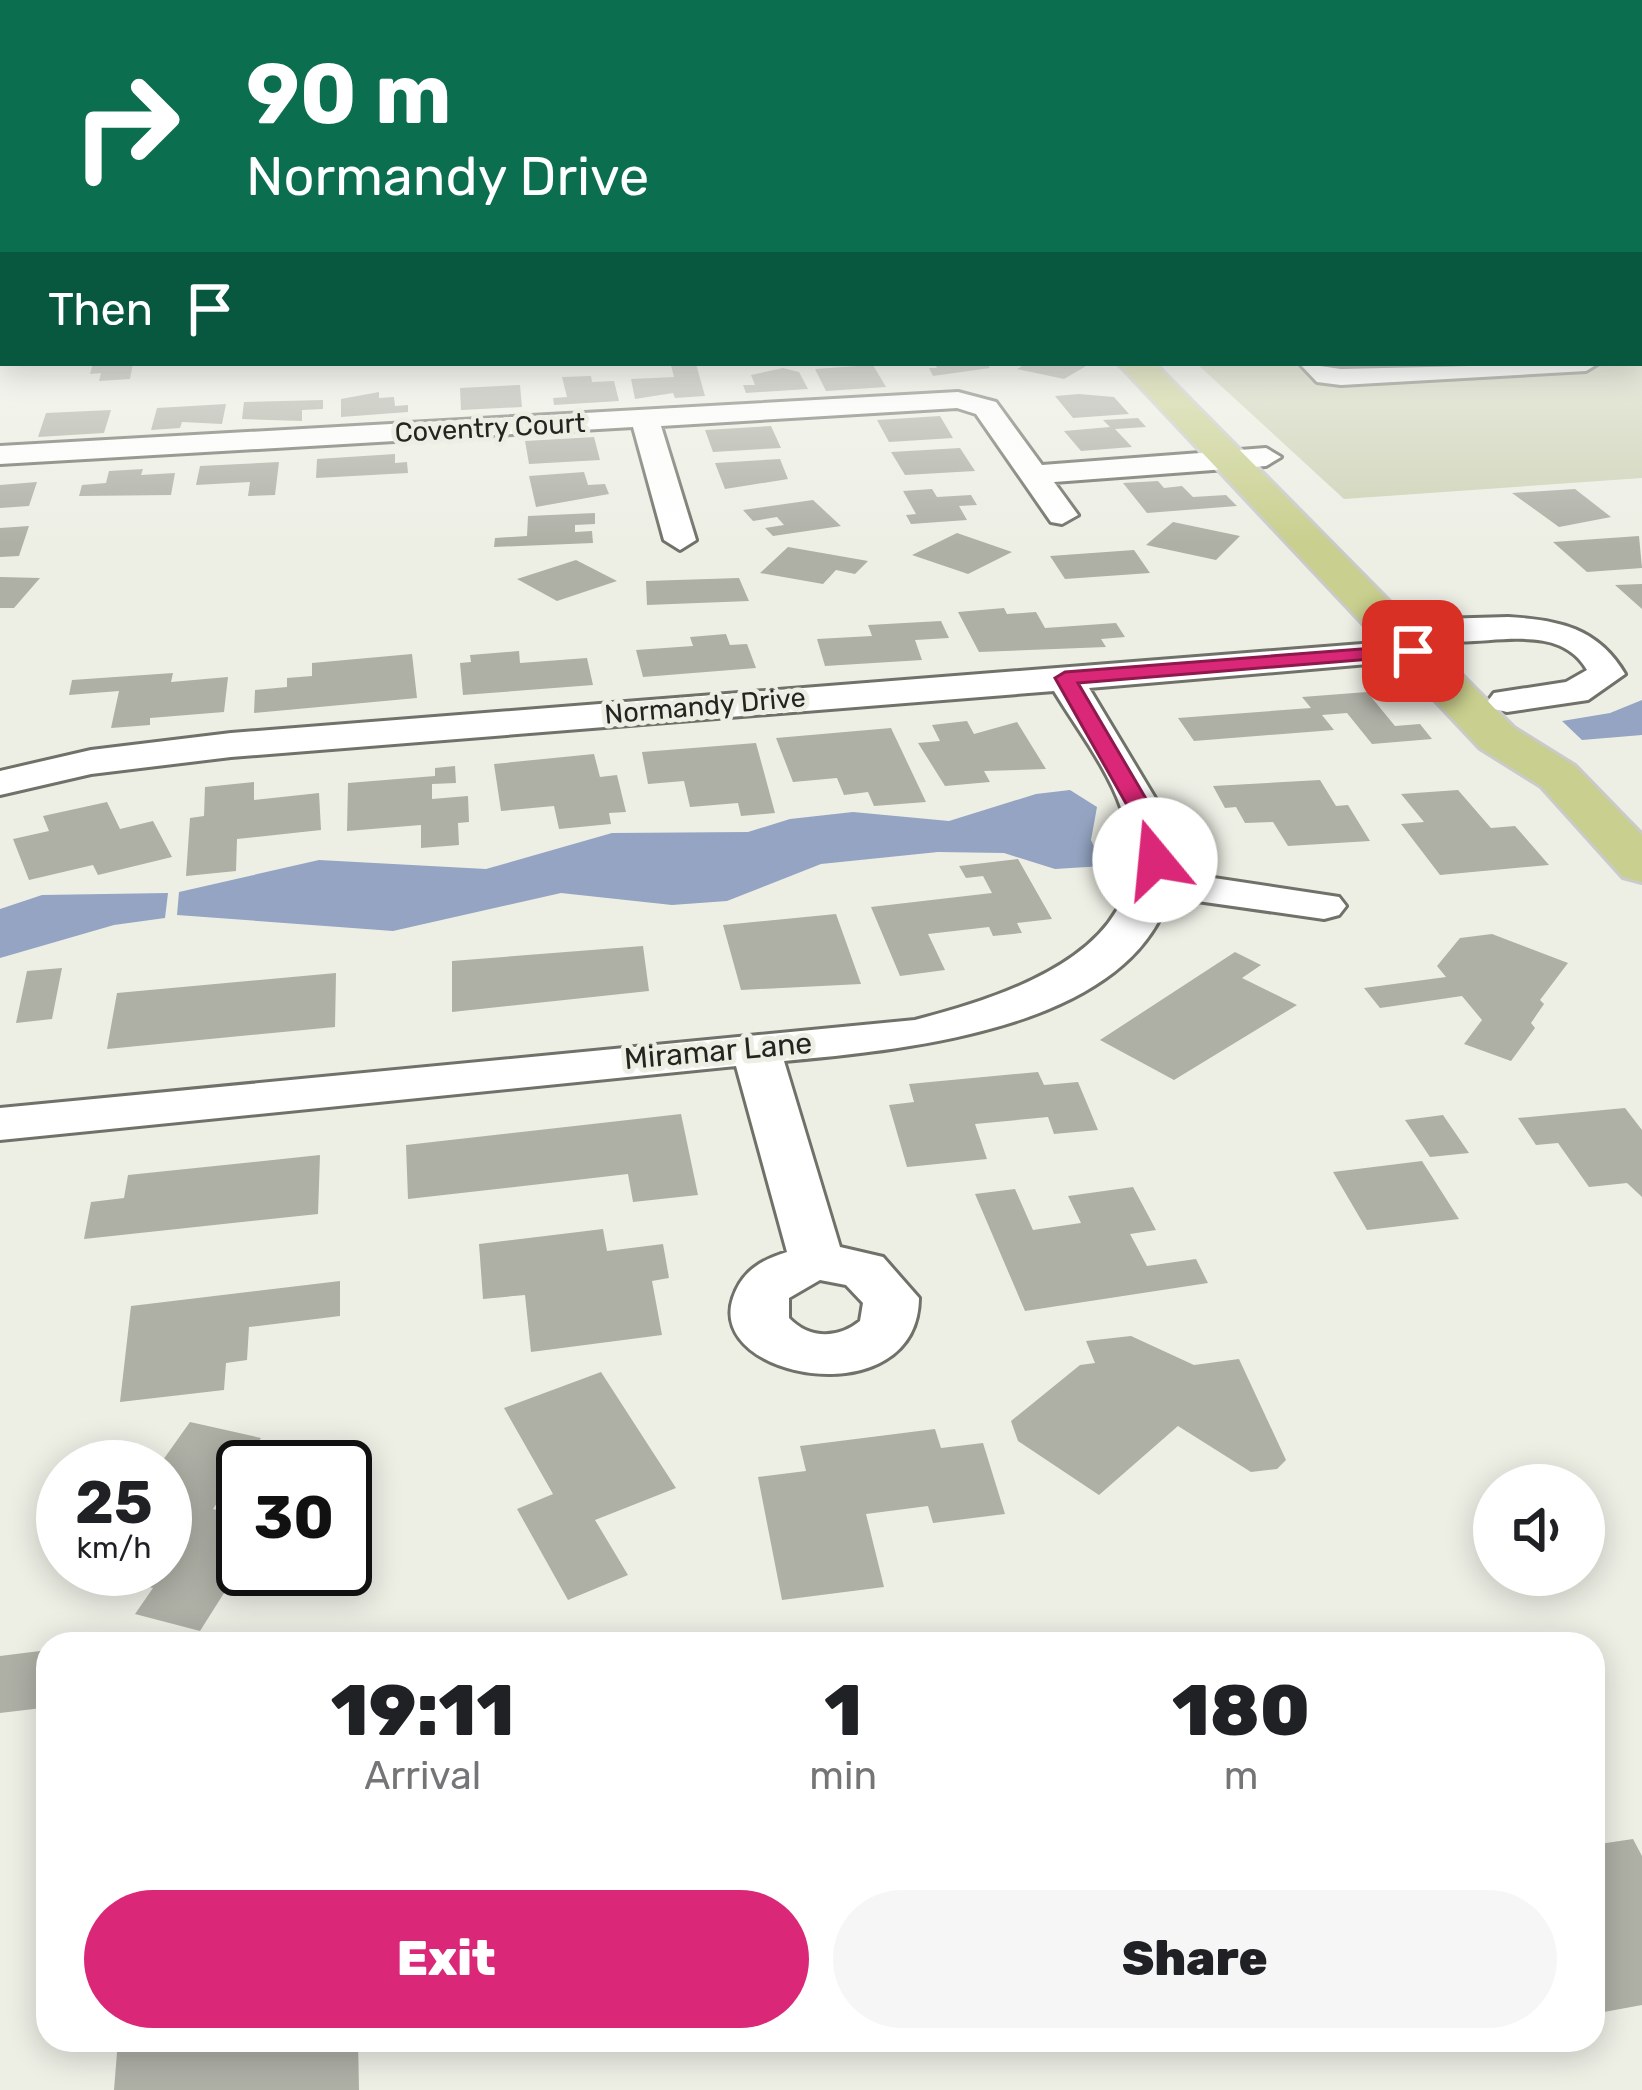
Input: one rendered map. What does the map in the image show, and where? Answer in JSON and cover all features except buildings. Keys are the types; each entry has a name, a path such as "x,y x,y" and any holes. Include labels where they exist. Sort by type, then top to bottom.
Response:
{"main road":[{"path":"1138,366 1245,458 1426,640 1508,701 1536,732 1543,764"},
{"path":"1170,366 1245,458"},
{"path":"1426,640 1497,738 1543,764 1642,866"}],"street":[{"path":"1316,366 1328,376 1340,377 1533,366"},
{"name":"Coventry Court","path":"0,455 958,400 980,404 1034,475"},
{"path":"645,418 680,540"},
{"path":"1034,475 1245,458"},
{"path":"1034,475 1062,515"},
{"name":"Normandy Drive","path":"0,783 92,762 231,745 1065,678 1536,630 1611,653 1607,674 1596,685 1508,701"},
{"path":"1065,678 1144,814 1155,882 1324,906"},
{"name":"Miramar Lane","path":"0,1124 755,1046 914,1034 1033,1000 1110,950 1139,919 1155,882"},
{"path":"755,1046 817,1261"}],"green space":[{"path":"1199,366 1642,366 1642,478 1344,499"}],"water":[{"path":"1642,700 1642,735 1582,740 1562,721 1610,713"},
{"path":"1070,790 1097,807 1091,840 1103,866 1055,869 1004,853 938,852 821,864 727,901 672,905 561,893 393,931 177,915 179,892 319,860 486,869 612,833 748,832 790,819 853,812 949,821 1036,794"},
{"path":"168,893 165,918 114,925 0,958 0,909 42,895"}],"route":[{"path":"1155,860 1144,814 1065,678 1413,651"}]}
